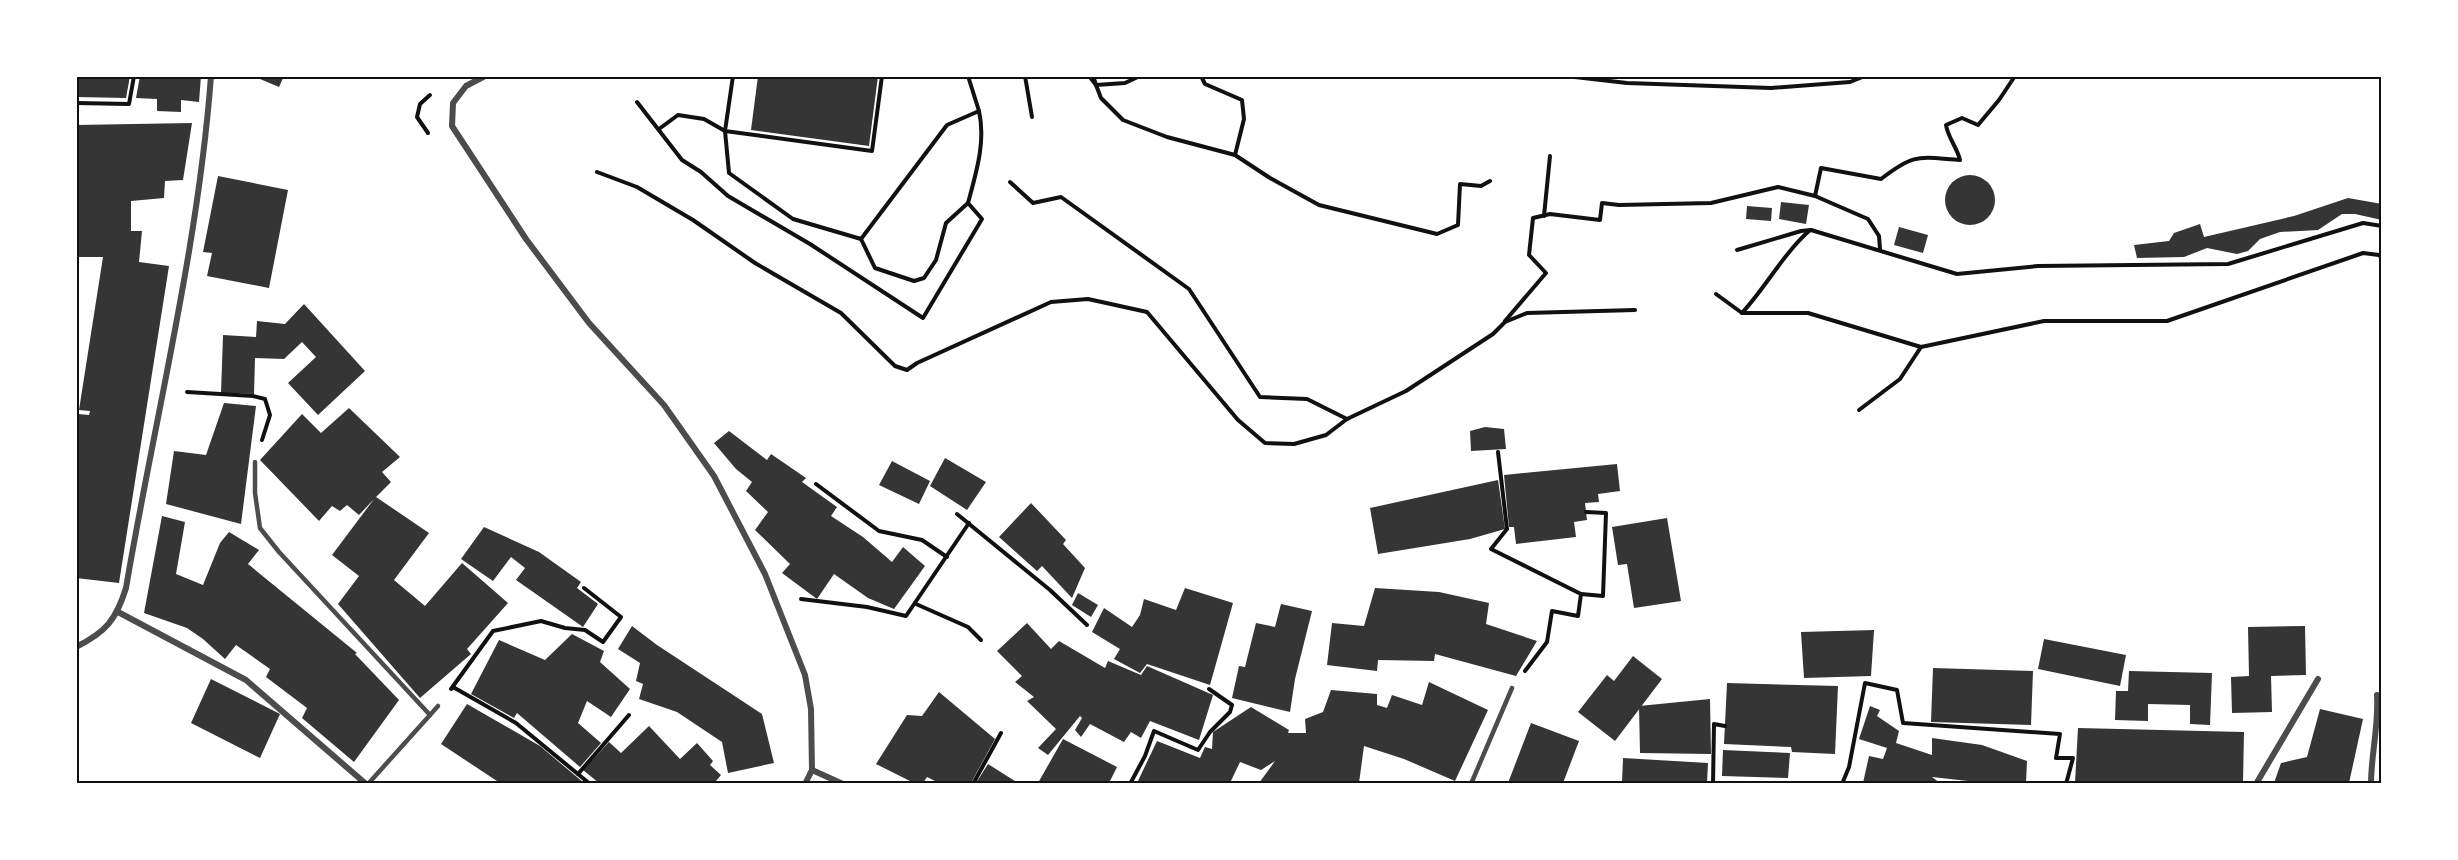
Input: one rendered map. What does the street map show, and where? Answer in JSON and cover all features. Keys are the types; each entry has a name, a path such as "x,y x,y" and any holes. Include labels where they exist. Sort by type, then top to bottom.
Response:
{"street":[{"path":"76,647 97,636 118,612 126,588 165,389 206,144 211,76"},
{"path":"485,76 466,86 453,103 452,126 526,239 588,322 664,405 714,476 765,574 805,675 811,709 812,770 805,783"},
{"path":"118,612 246,680 367,783"},
{"path":"2256,783 2318,679"},
{"path":"2372,783 2371,769 2379,713 2377,695"},
{"path":"812,770 843,783"}],"lane":[{"path":"255,462 255,493 260,528 279,552 430,716"},
{"path":"1471,783 1512,688"},
{"path":"367,783 438,705"}],"path":[{"path":"76,103 129,104 134,76"},
{"path":"733,76 725,131 729,173 793,219 861,239 875,268 914,281 924,278 936,260 946,223 968,203 980,159 981,121 968,76"},
{"path":"659,129 678,115 704,119 725,131 872,151 882,76"},
{"path":"1025,76 1032,117"},
{"path":"1091,76 1101,98 1123,120 1167,137 1235,156 1319,205 1437,234 1458,225 1460,184 1481,186 1490,181"},
{"path":"1096,85 1125,83 1140,76"},
{"path":"1201,76 1205,84 1242,100 1244,119 1235,156"},
{"path":"1566,76 1627,83 1771,88 1850,82 1865,76"},
{"path":"1815,196 1821,168 1881,179 1904,162 1920,157 1960,160 1958,150 1947,133 1946,125 1962,118 1978,125 1999,100 2014,76"},
{"path":"637,102 682,159 728,196 810,244 923,318 982,219 968,203"},
{"path":"861,239 947,125 979,111"},
{"path":"1544,216 1550,156"},
{"path":"597,172 637,187 693,220 755,263 841,313 895,366 907,370 917,363 1052,302 1088,299 1147,312 1238,420 1265,443 1294,444 1326,435 1347,419 1406,392 1493,334 1546,273 1528,255 1533,218 1550,214 1600,220 1602,203 1619,205 1711,202 1778,187 1815,196 1868,219 1879,236 1880,249"},
{"path":"1010,182 1033,203 1061,197 1189,289 1260,397 1307,399 1347,419"},
{"path":"1737,250 1810,230 1880,249 1957,274 2038,266 2228,264 2363,223 2382,226"},
{"path":"1742,313 1758,297 1796,242 1810,230"},
{"path":"1716,294 1742,313 1808,312 1922,347 2044,321 2167,321 2363,254 2379,255 2382,258"},
{"path":"1505,321 1527,313 1635,310"},
{"path":"1859,410 1900,379 1922,347"},
{"path":"184,392 254,396 264,399 270,415 260,447"},
{"path":"1498,452 1507,529 1491,549 1581,594 1603,596 1606,513 1586,512"},
{"path":"816,484 879,531 922,540 947,556"},
{"path":"957,514 1026,573 1050,590 1087,625"},
{"path":"774,595 857,606 906,616 969,523"},
{"path":"584,588 621,617 603,642 585,630 565,628 541,621 493,631 453,687 516,723 590,783"},
{"path":"1512,688 1547,642 1552,611 1578,616 1581,594"},
{"path":"916,604 968,627 981,640"},
{"path":"1842,783 1849,767 1864,683 1897,690 1903,723 2060,734 2056,758 2073,758 2066,783"},
{"path":"1131,783 1145,756 1154,731 1198,750 1209,732 1230,712 1232,705 1209,689"},
{"path":"578,774 629,715"},
{"path":"1712,783 1714,724 1725,726"},
{"path":"973,783 1001,733"}],"building":[{"path":"76,76 130,76 126,98 76,97"},
{"path":"140,76 201,76 199,102 181,100 181,112 157,111 157,99 136,98"},
{"path":"261,76 284,76 279,87 260,79"},
{"path":"758,76 878,76 869,146 751,130"},
{"path":"192,123 183,180 165,181 164,198 131,201 131,231 142,231 139,262 169,266 119,583 76,578 76,427 78,414 89,415 90,411 79,410 103,257 76,257 76,125"},
{"path":"1965,175 1975,175 1988,182 1995,195 1995,205 1988,218 1975,225 1965,225 1956,221 1949,214 1945,205 1945,195 1949,186 1956,179"},
{"path":"218,176 288,190 269,288 207,276 212,253 203,252"},
{"path":"2348,198 2382,204 2382,220 2355,214 2342,214 2318,230 2280,232 2260,239 2248,251 2237,254 2207,248 2184,257 2137,258 2134,245 2169,241 2174,233 2200,224 2204,237 2294,216"},
{"path":"1781,202 1809,205 1806,224 1779,219"},
{"path":"1747,206 1772,208 1771,221 1746,219"},
{"path":"1899,227 1928,235 1923,253 1894,245"},
{"path":"304,304 365,371 318,415 288,383 316,357 302,342 284,359 255,358 254,394 221,393 223,335 256,337 257,321 285,324"},
{"path":"224,403 256,406 241,524 166,504 174,451 206,455"},
{"path":"349,408 400,457 382,472 391,482 376,497 429,533 394,580 425,606 462,563 508,603 467,649 471,654 420,698 338,604 359,576 332,555 374,499 359,515 347,505 340,511 332,506 319,521 260,460 302,414 321,433"},
{"path":"1485,427 1504,429 1506,449 1471,451 1470,431"},
{"path":"729,431 767,460 771,454 806,478 802,482 837,507 831,516 863,537 892,562 903,547 925,566 894,609 868,598 834,574 817,599 782,573 790,564 755,530 768,512 746,491 752,482 736,469 714,443"},
{"path":"945,458 986,482 967,510 930,486"},
{"path":"892,461 930,481 919,504 879,485"},
{"path":"1617,464 1620,491 1598,494 1599,502 1585,503 1587,520 1574,522 1576,537 1516,544 1514,527 1509,527 1504,475"},
{"path":"1498,480 1505,529 1470,539 1378,554 1370,508"},
{"path":"1031,503 1066,540 1063,544 1085,568 1072,598 1042,566 1037,571 999,537"},
{"path":"162,516 185,522 176,574 203,585 220,543 229,532 259,550 248,564 357,653 355,654 399,700 354,762 302,718 307,708 266,677 270,669 236,645 225,659 187,628 144,613"},
{"path":"1667,518 1681,601 1634,608 1627,564 1618,565 1612,527"},
{"path":"484,527 539,552 581,582 577,588 598,604 583,627 516,580 525,568 511,557 493,581 461,559"},
{"path":"1185,588 1233,603 1210,685 1147,664 1140,673 1114,659 1120,649 1092,632 1104,608 1132,627 1140,615 1144,599 1176,610"},
{"path":"1375,588 1439,592 1489,603 1486,624 1537,641 1516,676 1435,654 1434,661 1378,660 1377,671 1327,665 1332,623 1364,626"},
{"path":"1078,593 1098,605 1091,617 1072,605"},
{"path":"1281,604 1312,611 1295,679 1290,712 1232,698 1239,666 1245,667 1256,623 1275,627"},
{"path":"1027,623 1051,649 1059,641 1105,668 1108,661 1141,675 1147,666 1213,695 1199,740 1150,721 1141,738 1131,732 1124,742 1090,724 1081,737 1075,730 1082,718 1080,716 1048,755 1038,748 1056,729 1027,701 1034,697 1015,682 1022,676 997,651"},
{"path":"632,626 762,714 774,763 728,773 722,742 677,712 639,699 643,684 636,681 640,663 618,649"},
{"path":"2305,626 2306,675 2271,676 2272,712 2232,713 2231,677 2249,676 2248,627"},
{"path":"1874,630 1871,676 1804,678 1801,632"},
{"path":"572,634 604,651 600,662 630,689 611,717 587,701 578,723 601,743 580,767 517,713 514,718 471,694 499,640 545,660"},
{"path":"2044,639 2126,655 2120,686 2038,669"},
{"path":"1633,656 1662,679 1615,741 1578,712 1607,675 1614,681"},
{"path":"1933,668 2033,671 2031,725 1931,722"},
{"path":"2129,671 2212,673 2210,725 2190,724 2190,705 2148,704 2148,721 2115,720 2116,691 2128,691"},
{"path":"211,679 280,714 260,758 191,723"},
{"path":"1429,682 1488,710 1455,781 1404,759 1364,746 1359,783 1259,783 1275,761 1261,770 1240,762 1230,783 1137,783 1157,741 1200,758 1205,747 1212,749 1213,732 1251,707 1289,730 1288,733 1306,733 1305,719 1323,712 1331,690 1377,694 1377,705 1387,708 1392,695 1422,705"},
{"path":"1727,683 1838,686 1835,754 1792,752 1791,747 1724,744"},
{"path":"939,692 995,739 971,783 939,783 927,777 923,783 914,783 876,764 907,715 922,716"},
{"path":"1710,699 1711,754 1640,753 1639,706"},
{"path":"467,704 540,746 584,783 500,783 441,744"},
{"path":"1870,706 1880,710 1877,716 1899,731 1896,743 1932,755 1932,738 1982,745 2027,761 2026,783 1986,783 1932,777 1940,783 1863,783 1869,756 1883,759 1887,748 1859,739"},
{"path":"2320,709 2363,719 2349,783 2274,783 2281,763 2307,757"},
{"path":"1531,723 1579,741 1563,783 1508,783"},
{"path":"649,726 680,759 697,743 713,761 710,765 721,775 716,781 718,783 599,783 583,770 609,742 621,753"},
{"path":"2078,728 2244,732 2243,783 2075,783"},
{"path":"1063,739 1117,767 1109,783 1038,783"},
{"path":"1723,750 1790,753 1788,778 1722,776"},
{"path":"1623,758 1708,763 1707,783 1622,783"},
{"path":"988,764 1018,783 976,783"}]}
